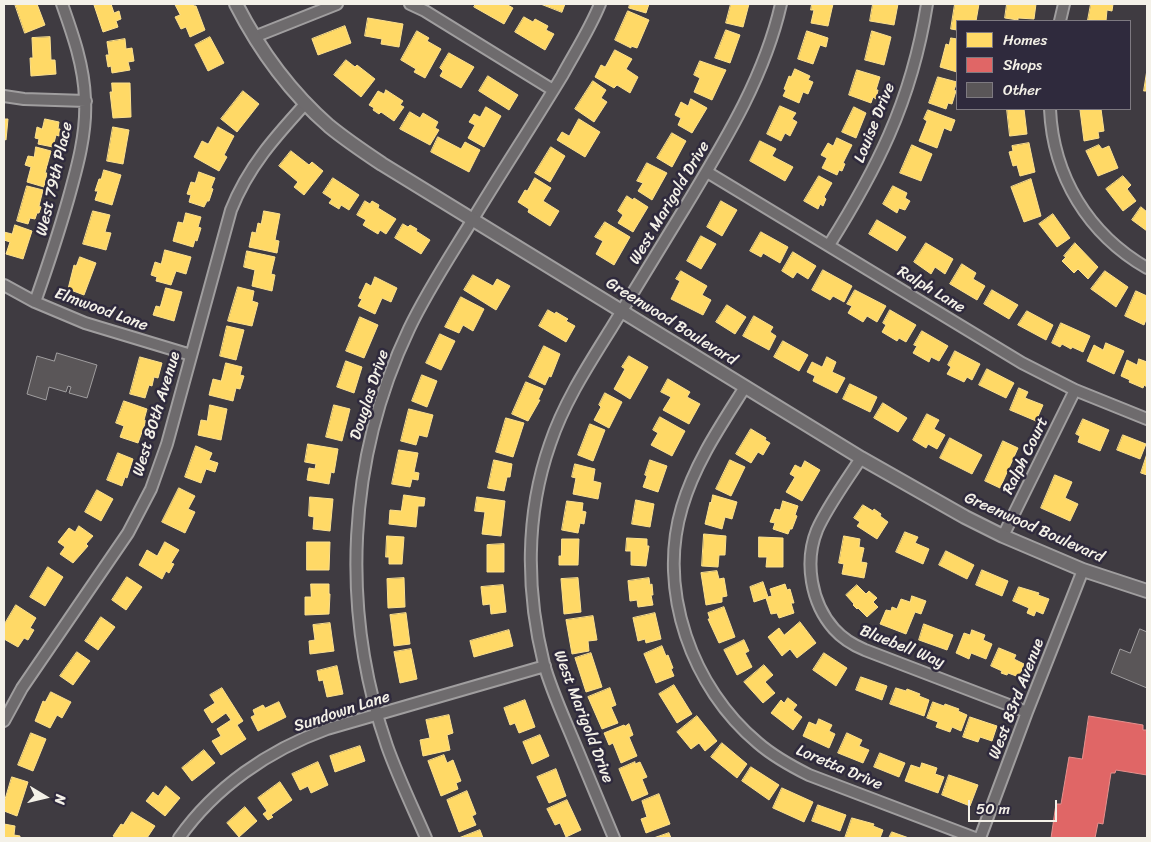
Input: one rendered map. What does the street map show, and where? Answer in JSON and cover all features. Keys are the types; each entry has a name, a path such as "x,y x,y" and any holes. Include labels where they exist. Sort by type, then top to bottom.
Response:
{"street":[{"name":"West 79th Place","path":"35,302 52,256 74,179 83,132 86,101 79,56 62,4"},
{"name":"Greenwood Boulevard","path":"236,4 254,37 285,81 348,141 861,458 965,517 1003,536 1083,570 1147,591"},
{"path":"254,37 336,4"},
{"path":"410,4 425,11 553,90"},
{"name":"Douglas Drive","path":"426,838 387,746 364,656 356,575 358,516 369,446 385,388 409,328 473,219 583,40 600,4"},
{"name":"West Marigold Drive","path":"614,838 558,704 545,666 536,624 530,542 541,472 550,442 574,390 707,172 748,98 765,58 781,4"},
{"name":"Louise Drive","path":"829,245 857,198 890,134 912,67 927,4"},
{"path":"1060,20 1064,4"},
{"path":"4,96 24,99 86,101"},
{"name":"West 80th Avenue","path":"4,721 22,688 118,547 145,501 164,453 223,235 237,195 255,163 306,103"},
{"path":"1050,110 1055,150 1069,188 1081,208 1118,249 1147,268"},
{"name":"Ralph Lane","path":"707,172 1022,363 1075,390 1147,419"},
{"name":"Elmwood Lane","path":"4,285 35,302 85,323 191,355"},
{"name":"Loretta Drive","path":"745,387 698,465 677,527 674,554 675,587 686,636 698,666 719,702 740,727 758,744 795,768 975,838"},
{"name":"Ralph Court","path":"1003,536 1075,390"},
{"name":"Bluebell Way","path":"861,458 823,518 814,540 810,562 812,581 818,604 825,617 841,636 865,650 1027,712"},
{"name":"West 83rd Avenue","path":"980,838 1083,570"},
{"name":"Sundown Lane","path":"178,838 217,795 241,775 267,757 311,735 545,666"}],"building: Homes":[{"path":"15,4 37,4 45,25 25,33"},
{"path":"111,4 114,13 119,11 121,19 116,21 118,27 103,32 94,5"},
{"path":"175,4 193,4 196,6 205,30 190,37 186,27 181,29 175,17 180,15"},
{"path":"476,4 506,4 513,8 504,24 474,7"},
{"path":"541,4 565,4 562,12"},
{"path":"630,4 649,4 646,13 629,8"},
{"path":"731,4 749,4 743,27 726,23"},
{"path":"812,4 833,4 828,26 811,23 814,10 811,10"},
{"path":"873,4 898,4 894,25 870,21"},
{"path":"955,4 979,4 976,20 956,20 956,30 951,29"},
{"path":"1007,4 1036,4 1034,19 1018,18 1018,20 1005,18"},
{"path":"1091,4 1113,4 1112,11 1107,10 1106,20 1088,20"},
{"path":"628,11 649,20 637,48 631,46 631,48 615,40"},
{"path":"524,17 533,22 535,19 548,26 546,30 554,34 545,50 515,32"},
{"path":"368,18 403,24 399,47 381,44 382,39 365,36"},
{"path":"345,26 351,43 318,55 312,39"},
{"path":"726,30 740,35 730,63 715,58"},
{"path":"417,31 429,38 427,41 441,49 425,78 414,72 416,69 401,60"},
{"path":"807,31 828,38 826,47 820,45 813,64 798,59"},
{"path":"872,31 891,37 884,65 865,60"},
{"path":"50,37 51,60 55,60 56,74 31,76 30,58 33,58 32,38"},
{"path":"210,37 224,63 208,71 195,45"},
{"path":"951,38 956,39 956,72 940,67 946,44 949,45"},
{"path":"125,39 126,49 132,48 134,61 128,62 130,70 112,73 111,66 108,67 106,55 109,55 107,42"},
{"path":"615,50 632,59 626,69 638,77 630,93 617,85 614,88 595,77 601,65 605,67"},
{"path":"449,53 474,67 461,88 440,76 443,71 440,68"},
{"path":"346,60 355,67 357,65 375,79 361,97 334,75"},
{"path":"700,61 726,70 712,100 694,92 700,78 694,75"},
{"path":"795,69 810,76 808,80 813,82 808,94 803,92 799,103 783,96 789,76 791,77"},
{"path":"857,70 880,77 876,90 878,90 876,99 873,97 871,103 849,95"},
{"path":"1147,70 1147,91 1144,91"},
{"path":"488,76 518,95 509,110 479,91"},
{"path":"938,77 956,82 954,90 956,91 952,104 948,103 946,109 929,103"},
{"path":"593,81 606,90 601,98 607,102 594,122 575,109"},
{"path":"112,83 130,83 131,117 113,118 110,92 112,92"},
{"path":"386,90 403,101 400,105 404,107 394,121 381,112 379,114 369,105 378,91 384,94"},
{"path":"243,91 259,104 237,132 221,119"},
{"path":"691,99 707,108 692,133 678,125 681,118 675,115 681,102 688,106"},
{"path":"780,106 796,113 792,119 797,122 790,136 785,133 781,141 767,134"},
{"path":"486,107 501,116 484,147 468,138 475,125 469,122 474,114 480,117"},
{"path":"854,107 866,113 856,138 842,132"},
{"path":"928,110 955,120 951,131 944,128 937,148 919,141 927,121 924,119"},
{"path":"1007,110 1024,110 1027,134 1010,136"},
{"path":"1080,110 1101,110 1104,131 1098,132 1099,138 1084,141"},
{"path":"410,112 420,118 423,113 438,122 435,128 439,130 430,145 400,129"},
{"path":"4,119 8,119 6,140 4,139"},
{"path":"45,119 59,122 59,136 56,135 53,147 38,144 39,139 35,138 37,127 42,129"},
{"path":"579,119 600,132 585,157 557,140 562,132 569,136"},
{"path":"113,127 129,130 123,164 107,161"},
{"path":"218,127 234,136 224,155 227,157 219,171 194,157 202,141 208,144"},
{"path":"672,133 686,141 672,167 657,158"},
{"path":"438,137 461,149 465,142 480,150 469,172 431,152"},
{"path":"837,138 852,145 843,163 845,164 842,171 839,170 837,175 822,168 827,158 821,155 828,143 833,146"},
{"path":"760,141 776,149 772,156 793,167 785,181 750,161"},
{"path":"1029,143 1035,172 1020,176 1017,165 1013,166 1009,152 1013,151 1012,146"},
{"path":"912,145 932,154 921,181 900,173"},
{"path":"1099,145 1102,149 1109,146 1118,168 1098,176 1086,151"},
{"path":"36,147 51,151 45,173 47,173 44,187 27,182 31,167 25,165 28,156 34,157"},
{"path":"551,147 565,156 550,182 535,173"},
{"path":"291,151 309,165 312,162 323,171 304,195 294,187 298,182 279,166"},
{"path":"647,163 667,173 652,200 638,191 643,183 637,181"},
{"path":"104,170 121,175 112,205 95,200 98,191 95,191"},
{"path":"199,172 215,178 209,201 207,201 204,207 189,202 191,195 187,194 191,182 195,183"},
{"path":"819,176 832,183 824,197 826,199 823,206 820,204 818,209 804,201"},
{"path":"1123,176 1131,185 1127,189 1136,201 1123,211 1106,189"},
{"path":"333,178 359,195 349,210 341,205 339,209 329,203 332,199 323,193"},
{"path":"535,178 551,188 543,201 559,211 550,226 528,212 529,209 518,202"},
{"path":"1031,179 1041,216 1024,222 1011,187"},
{"path":"27,186 43,190 39,213 37,213 35,219 30,218 28,224 17,221"},
{"path":"893,186 907,193 905,198 910,201 905,210 899,208 897,213 883,204"},
{"path":"627,196 648,207 633,232 618,223 623,215 618,211"},
{"path":"365,201 370,204 372,201 379,205 378,208 396,219 386,234 380,230 378,234 363,225 366,220 357,215"},
{"path":"721,201 737,210 722,236 707,227"},
{"path":"1141,207 1147,212 1147,231 1132,220"},
{"path":"93,211 110,215 105,232 111,233 106,250 83,244"},
{"path":"264,211 280,214 275,240 279,241 277,253 249,247 252,232 256,233 258,223 261,224"},
{"path":"186,213 201,217 198,227 201,228 193,247 173,241 178,222 183,223"},
{"path":"1053,214 1070,238 1057,247 1039,224"},
{"path":"877,220 906,237 897,251 869,234"},
{"path":"605,222 630,237 614,265 596,254 603,241 595,237"},
{"path":"403,224 417,229 416,231 430,240 421,254 395,238"},
{"path":"15,225 32,231 23,259 6,254 10,242 4,240 4,232 12,234"},
{"path":"761,232 788,247 780,263 763,253 761,257 750,251"},
{"path":"701,236 716,244 701,269 687,261"},
{"path":"926,243 953,259 945,274 935,267 931,274 914,262"},
{"path":"1075,243 1098,267 1088,279 1078,269 1074,273 1062,261"},
{"path":"165,250 191,257 186,274 176,271 171,285 156,281 157,277 151,275 155,262 161,264"},
{"path":"247,251 275,257 271,274 275,275 272,291 252,286 255,270 244,267"},
{"path":"793,252 816,266 808,279 797,272 793,278 782,271"},
{"path":"80,257 96,263 84,295 68,289 74,265 76,266"},
{"path":"962,264 976,273 973,279 985,286 977,300 950,284"},
{"path":"823,270 852,286 844,302 833,296 830,300 812,290"},
{"path":"681,271 707,286 702,295 711,300 703,315 671,299 680,281 676,279"},
{"path":"1105,271 1128,287 1116,307 1091,289"},
{"path":"473,275 493,286 497,279 510,286 496,310 464,290"},
{"path":"375,277 397,288 391,302 382,298 375,314 358,306 362,299 359,298 366,283 371,286"},
{"path":"238,287 254,291 252,301 258,303 252,326 228,321"},
{"path":"166,288 182,292 174,321 153,315 156,306 160,307"},
{"path":"855,290 886,306 877,322 867,316 863,322 848,313 852,306 847,304"},
{"path":"992,290 1018,305 1009,319 984,304"},
{"path":"1136,291 1147,296 1147,317 1144,325 1125,316"},
{"path":"461,297 484,309 473,331 463,325 459,333 445,327"},
{"path":"727,305 746,317 735,334 716,322"},
{"path":"548,310 568,319 566,321 575,326 566,342 539,326"},
{"path":"890,310 916,325 906,342 899,338 897,341 882,332 886,325 883,323"},
{"path":"1027,311 1053,325 1046,340 1018,325"},
{"path":"754,316 773,327 770,332 776,336 769,350 743,336"},
{"path":"360,317 378,325 364,358 346,351"},
{"path":"1061,323 1090,336 1083,352 1062,344 1060,347 1052,343"},
{"path":"227,326 244,330 236,360 220,356"},
{"path":"922,331 948,346 939,361 931,357 929,362 913,353 917,346 914,345"},
{"path":"440,334 455,341 441,370 426,363"},
{"path":"783,341 808,355 799,371 774,357"},
{"path":"1106,343 1124,351 1114,374 1087,361 1094,345 1103,350"},
{"path":"544,346 560,354 551,377 549,376 545,385 529,377"},
{"path":"955,351 980,364 972,380 967,377 964,382 947,374 951,367 948,365"},
{"path":"629,356 648,367 630,399 614,389 625,369 622,367"},
{"path":"140,357 162,363 158,378 154,377 152,386 149,385 145,398 130,394"},
{"path":"827,357 836,362 832,372 845,378 837,393 813,381 815,376 807,372 812,362 822,367"},
{"path":"1139,359 1147,362 1147,387 1144,385 1143,388 1121,376 1127,360 1137,365"},
{"path":"346,361 362,367 354,393 337,387"},
{"path":"226,363 242,367 240,375 244,376 240,389 236,388 233,401 209,395 213,379 221,381"},
{"path":"987,369 1014,383 1006,398 979,385"},
{"path":"422,375 437,381 427,407 412,401"},
{"path":"668,379 690,392 687,397 700,404 689,424 663,410 671,397 661,392"},
{"path":"526,382 543,389 538,400 540,400 528,421 512,414"},
{"path":"850,384 877,397 870,412 843,399"},
{"path":"1019,388 1028,392 1025,398 1043,405 1036,421 1010,410"},
{"path":"605,393 622,402 609,428 594,420 601,407 599,405"},
{"path":"124,401 147,409 144,420 146,421 138,443 120,437 124,426 116,423"},
{"path":"883,403 907,418 898,432 874,418"},
{"path":"210,405 227,409 221,440 198,435 201,420 207,421"},
{"path":"334,405 350,409 342,441 326,437"},
{"path":"409,409 433,415 427,437 419,435 416,445 401,441"},
{"path":"927,414 939,420 934,429 945,435 937,449 928,444 926,448 913,440"},
{"path":"660,417 685,431 672,456 651,445 658,433 653,430"},
{"path":"506,418 524,423 513,457 496,452"},
{"path":"1083,419 1109,430 1100,451 1078,442 1080,436 1076,434"},
{"path":"590,424 605,430 593,461 578,455"},
{"path":"751,429 766,438 765,440 770,443 763,455 758,452 751,463 736,454"},
{"path":"1123,435 1146,444 1140,459 1117,450"},
{"path":"950,438 982,455 972,474 940,458"},
{"path":"1003,441 1018,448 1000,488 985,481"},
{"path":"308,444 338,449 334,473 331,472 329,484 307,480 309,468 315,469 316,464 305,462"},
{"path":"196,446 212,453 209,460 218,463 215,472 206,469 201,483 185,477"},
{"path":"399,450 418,453 414,472 419,473 418,480 412,479 410,487 392,484"},
{"path":"118,453 133,459 127,478 125,477 122,486 107,480"},
{"path":"1147,454 1147,475 1141,473"},
{"path":"494,460 512,464 510,477 507,477 504,491 488,488"},
{"path":"650,460 667,466 658,492 643,487"},
{"path":"730,460 745,467 731,496 716,489"},
{"path":"805,461 820,470 802,501 786,492 795,477 790,474 795,465 801,468"},
{"path":"575,464 595,469 593,481 601,483 598,499 573,494 576,478 572,477"},
{"path":"1055,475 1072,482 1065,498 1078,504 1070,521 1041,508"},
{"path":"179,488 195,496 188,509 195,512 185,533 162,522"},
{"path":"97,490 113,499 101,521 85,512"},
{"path":"404,495 425,498 424,506 418,506 416,527 389,524 390,510 401,511"},
{"path":"713,495 737,502 732,519 725,517 722,529 705,524"},
{"path":"310,497 333,499 330,531 313,529 314,517 309,516"},
{"path":"477,497 505,501 501,536 482,534 485,512 475,511"},
{"path":"636,500 654,504 650,527 632,524"},
{"path":"567,501 583,503 582,511 586,512 584,524 580,523 578,533 562,530"},
{"path":"783,501 798,506 795,515 797,516 788,534 773,529 775,523 770,522 775,509 780,510"},
{"path":"863,505 873,511 874,509 888,522 877,539 857,526 860,522 854,518"},
{"path":"79,526 93,536 86,544 88,546 73,563 60,554 65,547 58,542 69,528 75,532"},
{"path":"905,532 918,537 915,543 929,549 923,564 896,552"},
{"path":"704,534 726,536 725,555 719,555 718,567 702,566"},
{"path":"387,536 404,537 402,564 389,564 389,557 386,557"},
{"path":"844,536 860,539 859,547 864,548 861,562 867,563 864,578 842,574 844,564 839,563"},
{"path":"759,537 783,538 783,567 766,567 767,557 759,557"},
{"path":"627,538 647,539 647,546 649,546 646,566 631,565 631,551 626,551"},
{"path":"562,539 579,539 578,565 559,565"},
{"path":"165,542 179,550 171,563 174,564 169,573 166,571 162,579 139,565 147,550 157,556"},
{"path":"307,542 330,542 329,570 307,570"},
{"path":"504,544 504,572 487,572 487,545"},
{"path":"946,551 974,565 967,579 939,565"},
{"path":"48,567 63,577 45,606 30,597"},
{"path":"982,570 1008,581 1002,596 976,585"},
{"path":"717,571 719,579 724,578 727,596 722,597 722,602 706,605 701,573"},
{"path":"127,577 142,587 126,610 112,600"},
{"path":"404,578 405,607 388,608 387,579"},
{"path":"578,578 581,612 564,614 561,579"},
{"path":"649,578 650,585 652,584 653,595 651,595 653,605 638,607 637,600 630,601 628,581"},
{"path":"763,582 768,597 772,596 770,589 785,584 787,590 790,589 794,603 791,603 794,613 779,618 777,613 771,614 766,598 754,602 750,587"},
{"path":"311,584 329,584 329,614 305,615 305,597 311,597"},
{"path":"503,585 506,612 491,614 490,604 483,605 481,587"},
{"path":"857,585 866,594 869,591 877,598 873,602 878,607 867,617 853,605 846,595"},
{"path":"1019,587 1039,593 1038,595 1049,599 1043,614 1036,611 1034,616 1027,613 1029,608 1013,601"},
{"path":"912,596 926,601 921,614 915,612 906,634 880,624 886,610 891,611 892,607 897,609 901,599 910,602"},
{"path":"16,605 36,618 30,628 34,630 28,640 24,638 18,647 4,639 4,625"},
{"path":"724,607 735,637 719,643 708,619 710,619 708,613"},
{"path":"406,613 410,644 394,646 390,615"},
{"path":"655,613 661,639 646,643 645,639 638,641 633,618"},
{"path":"593,616 597,640 588,641 589,651 572,654 566,620"},
{"path":"101,617 115,627 98,650 85,641"},
{"path":"800,622 816,643 797,658 790,649 782,656 768,637 779,628 784,635"},
{"path":"330,623 334,651 310,654 309,641 315,640 313,625"},
{"path":"924,624 953,635 947,650 919,640"},
{"path":"509,630 513,646 474,657 470,641"},
{"path":"972,630 985,635 983,640 992,644 986,659 971,653 969,659 956,653 964,633 970,635"},
{"path":"744,640 749,651 745,653 752,667 737,675 724,650"},
{"path":"662,646 666,656 668,655 674,676 656,683 644,654"},
{"path":"999,648 1016,655 1014,659 1024,664 1019,677 1008,673 1007,675 1001,673 1002,671 991,666"},
{"path":"411,649 417,679 400,683 394,652"},
{"path":"77,652 90,661 73,685 60,676"},
{"path":"591,653 602,687 586,692 575,658"},
{"path":"824,653 847,668 836,686 813,670"},
{"path":"764,665 773,675 765,682 775,693 763,703 744,682"},
{"path":"337,666 343,694 327,697 323,680 319,681 317,671"},
{"path":"861,677 887,686 882,700 856,690"},
{"path":"674,685 692,714 677,723 659,694"},
{"path":"222,688 243,721 237,725 246,739 221,755 212,741 221,736 217,729 231,720 226,713 212,723 204,710 215,703 210,695"},
{"path":"610,688 616,705 611,707 618,723 602,729 588,697"},
{"path":"896,688 906,691 907,689 929,700 924,716 890,704"},
{"path":"51,692 71,702 62,718 57,715 50,728 35,721 43,701 45,702"},
{"path":"788,698 797,705 793,710 802,717 793,730 771,713 781,700 784,703"},
{"path":"525,700 535,727 519,733 515,723 510,725 504,708"},
{"path":"279,702 286,717 258,731 251,717 255,715 253,710 263,705 265,708"},
{"path":"933,702 959,709 958,711 967,715 961,731 952,727 950,732 936,727 938,722 927,718"},
{"path":"449,715 453,733 447,735 450,750 423,756 420,740 430,738 426,720"},
{"path":"697,716 717,741 705,751 699,743 691,749 677,732"},
{"path":"970,717 997,726 992,741 980,737 978,742 963,737"},
{"path":"819,719 832,725 829,731 835,734 829,748 803,736 809,722 816,725"},
{"path":"629,724 633,735 629,737 637,756 621,763 613,743 609,745 604,733"},
{"path":"31,733 46,739 33,771 18,765"},
{"path":"847,733 862,740 859,746 869,750 863,763 838,753"},
{"path":"540,735 549,756 532,764 523,742"},
{"path":"722,743 747,764 737,778 711,757"},
{"path":"360,746 365,761 335,772 330,756"},
{"path":"204,750 215,763 192,781 182,768"},
{"path":"880,753 905,763 899,777 874,767"},
{"path":"444,755 447,763 453,760 461,781 456,783 458,789 441,796 428,761"},
{"path":"318,762 328,785 311,793 308,786 300,790 292,774"},
{"path":"635,762 635,764 640,762 647,777 642,779 648,794 632,801 619,769"},
{"path":"922,763 937,768 935,774 944,777 938,793 905,781 911,765 920,768"},
{"path":"751,767 779,785 769,800 742,781"},
{"path":"556,769 566,796 549,803 537,777"},
{"path":"949,775 978,785 970,806 942,795"},
{"path":"12,777 28,782 17,816 4,811 4,803"},
{"path":"280,782 292,800 271,815 273,817 268,820 263,814 267,811 258,798"},
{"path":"166,786 180,798 165,816 146,801 153,792 158,796"},
{"path":"782,788 813,802 804,822 773,808"},
{"path":"467,791 476,814 472,816 476,825 459,832 447,800"},
{"path":"659,794 670,824 646,833 641,819 647,817 642,801"},
{"path":"567,800 581,830 566,837 560,823 555,825 547,809"},
{"path":"818,805 846,815 840,831 812,821"},
{"path":"245,807 257,821 239,837 227,823"},
{"path":"132,812 155,826 147,838 117,838 113,836 121,824 123,825"},
{"path":"852,818 874,824 873,826 883,830 880,838 845,838"},
{"path":"4,824 15,826 14,835 20,836 20,838 4,838"},
{"path":"480,830 483,838 459,838"},
{"path":"892,832 909,838 889,838"},
{"path":"669,833 671,838 654,838"}],"building: Shops":[{"path":"1089,716 1143,725 1143,730 1147,730 1147,775 1116,770 1115,773 1111,773 1103,824 1098,823 1095,838 1051,838 1056,804 1061,804 1069,757 1082,759"}],"building: Other":[{"path":"57,353 97,365 87,398 69,393 71,387 68,386 66,392 49,387 46,400 27,394 37,356 54,361"},
{"path":"1140,629 1147,632 1147,688 1111,673 1120,649 1130,653"}]}
